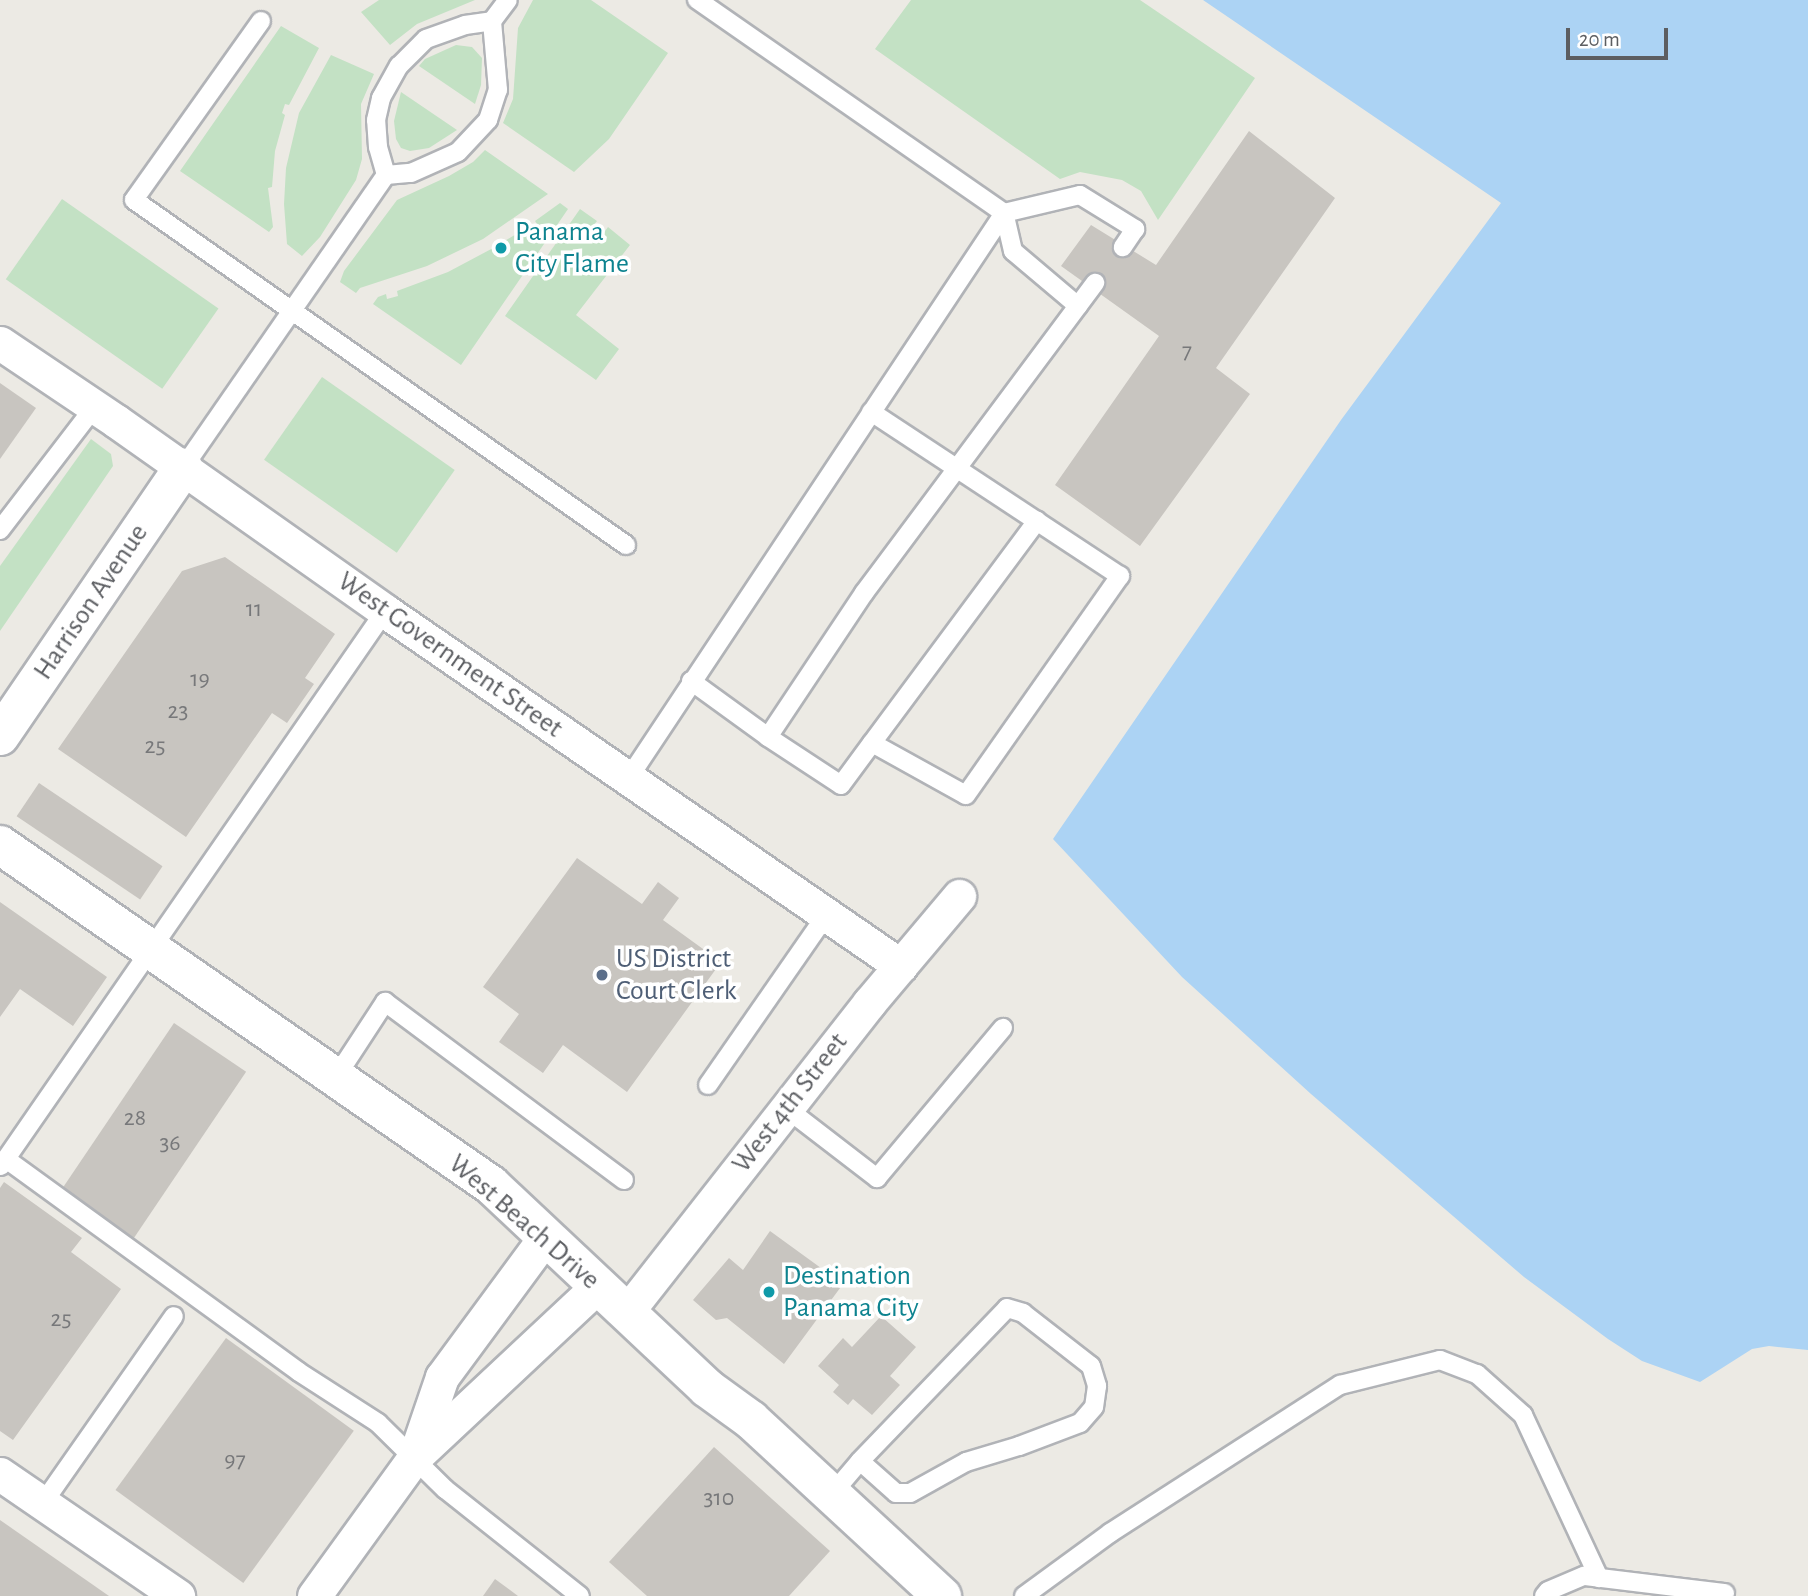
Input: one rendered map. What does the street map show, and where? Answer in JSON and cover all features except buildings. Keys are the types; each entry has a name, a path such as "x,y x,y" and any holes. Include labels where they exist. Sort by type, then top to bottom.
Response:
{"street":[{"name":"West Government Street","path":"0,343 95,406 385,611 901,966"},
{"name":"Harrison Avenue","path":"0,736 184,468"},
{"name":"West Beach Drive","path":"0,845 491,1185 707,1388 751,1420 942,1596"},
{"name":"West 4th Street","path":"625,1312 786,1108 959,896"},
{"path":"414,1458 442,1377 546,1236"},
{"path":"314,1596 414,1458 598,1286"},
{"path":"0,1474 178,1596"}],"lane":[{"path":"184,468 386,176 411,173 458,152 488,120 498,90 492,21 508,0"},
{"path":"698,0 1004,213 1013,251 1078,306"},
{"path":"261,21 134,200 626,545"},
{"path":"386,176 378,147 376,120 381,98 399,66 426,38 465,25 492,21"},
{"path":"628,779 1004,213 1080,195 1135,229 1123,247"},
{"path":"768,737 864,593 1096,283"},
{"path":"0,530 95,406"},
{"path":"871,412 1120,576 966,795 872,743"},
{"path":"691,681 768,737 841,785 1037,521"},
{"path":"385,611 3,1163 299,1373 378,1423 446,1489 580,1596"},
{"path":"708,1085 826,915"},
{"path":"336,1077 385,1002 624,1180"},
{"path":"786,1108 877,1178 1003,1028"},
{"path":"832,1494 860,1461 1007,1308 1023,1313 1091,1366 1097,1386 1094,1408 1080,1423 966,1462 910,1493 896,1493 860,1461"},
{"path":"43,1503 174,1316"},
{"path":"1024,1596 1110,1533 1340,1385 1440,1360 1477,1374 1523,1415 1599,1578"},
{"path":"1544,1596 1548,1591 1584,1576 1725,1593"}],"green space":[{"path":"379,0 475,0 417,24 390,45 361,12"},
{"path":"533,0 591,0 668,53 609,139 574,172 503,123 513,99 518,28"},
{"path":"911,0 1140,0 1255,78 1158,220 1141,191 1122,180 1080,172 1060,179 875,49"},
{"path":"281,26 319,48 289,105 285,104 282,113 285,115 275,151 272,187 268,188 273,227 269,232 180,171"},
{"path":"456,45 472,47 482,58 481,85 475,104 419,66 425,59"},
{"path":"331,55 374,74 361,104 362,159 356,180 320,237 302,256 287,244 284,204 286,168 299,113"},
{"path":"401,92 457,130 429,148 410,151 401,148 396,139 394,121"},
{"path":"485,150 548,194 483,239 427,266 360,288 356,293 340,282 344,271 397,200 449,176 473,162"},
{"path":"62,199 218,309 162,389 6,279"},
{"path":"560,203 568,209 461,365 373,304 378,297 386,294 387,299 398,296 397,291 448,272 495,247 501,254 508,250 503,242 528,227 531,230 537,224 535,221"},
{"path":"580,209 597,221 588,232 599,239 608,227 630,245 576,315 619,349 596,380 505,316"},
{"path":"322,377 455,470 397,553 264,460"},
{"path":"91,439 111,454 113,466 0,631 0,566"}],"water":[{"path":"1203,0 1808,0 1808,1350 1769,1346 1752,1349 1700,1382 1642,1361 1608,1339 1524,1277 1311,1094 1182,977 1053,839 1341,420 1501,203"}],"place":[{"name":"Panama City Flame","path":"501,248"},
{"name":"US District Court Clerk","path":"602,975"},
{"name":"Destination Panama City","path":"769,1292"}]}
